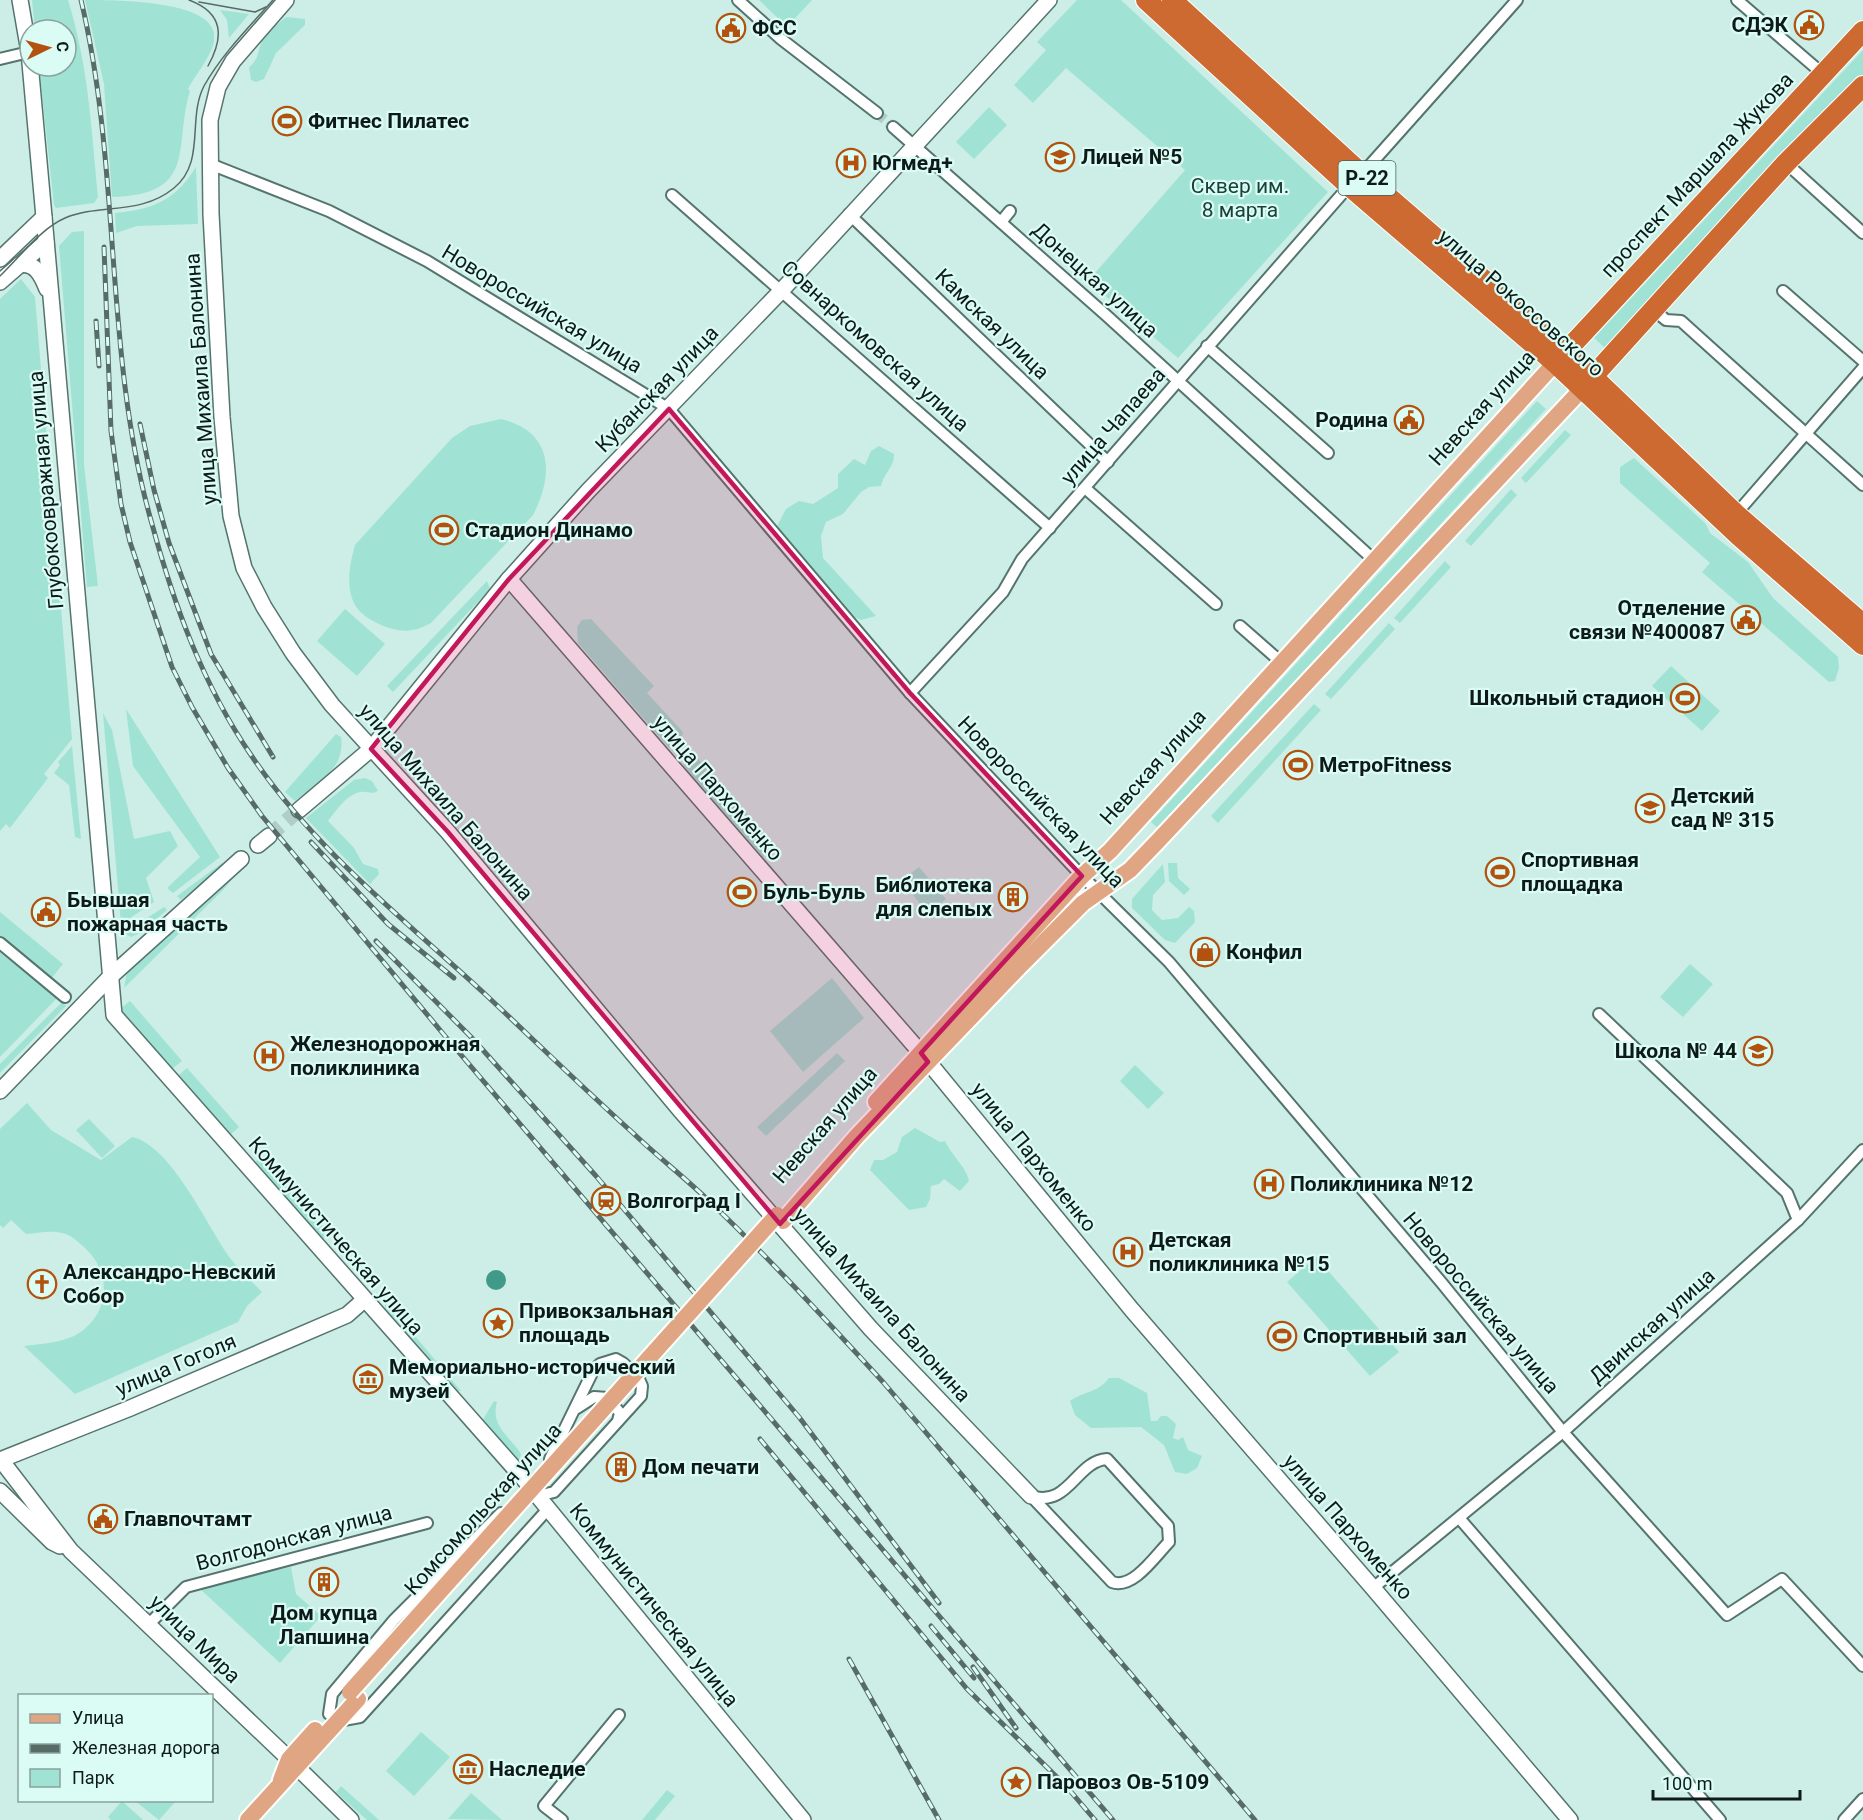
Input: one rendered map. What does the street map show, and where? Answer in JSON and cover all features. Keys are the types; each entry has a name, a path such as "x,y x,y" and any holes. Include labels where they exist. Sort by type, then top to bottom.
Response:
{"highway":[{"name":"улица Рокоссовского","path":"1146,0 1561,357 1863,624"},
{"name":"улица Рокоссовского","path":"1172,0 1356,180"},
{"name":"проспект Маршала Жукова","path":"1561,357 1863,31"},
{"path":"1588,382 1786,163 1863,86"},
{"name":"улица Рокоссовского","path":"1588,382 1739,536 1863,645"}],"main road":[{"name":"Глубокоовражная улица","path":"20,0 23,18"},
{"name":"улица Михаила Балонина","path":"286,0 233,61 218,87 210,120 222,417 231,516 244,568 264,607 293,653 371,749 448,832 680,1110 871,1329 1031,1496"},
{"name":"Кубанская улица","path":"299,810 371,749 509,579 588,491 782,290 849,214 1049,0"},
{"name":"Глубокоовражная улица","path":"31,78 110,977"},
{"path":"0,259 44,217"},
{"path":"0,282 46,242"},
{"path":"19,265 28,264 37,270 51,298"},
{"name":"Невская улица","path":"780,1218 857,1136 1082,876 1135,823 1561,357"},
{"name":"Невская улица","path":"925,1058 1078,908 1098,891 1130,870 1158,842 1588,382"},
{"name":"улица Пархоменко","path":"509,579 925,1058 1132,1310 1570,1820"},
{"path":"1135,823 1139,843 1144,845 1158,842"},
{"path":"0,1091 110,977 242,859"},
{"name":"Коммунистическая улица","path":"110,977 114,1015 550,1510 801,1819"},
{"name":"Комсомольская улица","path":"248,1820 279,1785 293,1763 780,1218"},
{"name":"улица Гоголя","path":"1,1460 128,1409 347,1315 364,1300"},
{"name":"улица Мира","path":"1,1460 70,1551 149,1624 351,1820"},
{"name":"улица Мира","path":"0,1491 52,1542 70,1551"}],"street":[{"path":"738,0 781,39 877,112"},
{"name":"улица Чапаева","path":"910,693 1003,592 1022,559 1207,346 1517,0"},
{"path":"1737,0 1823,74"},
{"path":"0,59 18,55"},
{"name":"Донецкая улица","path":"893,127 1375,561"},
{"path":"1786,163 1863,233"},
{"name":"Новороссийская улица","path":"210,164 328,211 427,261 669,409 910,693 1082,876 1169,962 1441,1282 1563,1432 1727,1615 1782,1579 1863,1666"},
{"name":"Совнаркомовская улица","path":"672,195 1050,528"},
{"path":"1001,222 1010,211"},
{"name":"Камская улица","path":"849,214 1108,462"},
{"path":"1783,291 1863,360"},
{"path":"1654,310 1666,320 1681,321 1863,485"},
{"path":"1207,346 1328,453"},
{"path":"1736,514 1863,368"},
{"path":"1086,488 1216,604"},
{"path":"1240,626 1281,662"},
{"path":"0,943 65,996"},
{"path":"1599,1014 1786,1193 1798,1220"},
{"name":"Двинская улица","path":"1373,1588 1460,1519 1563,1432 1798,1220 1863,1150"},
{"path":"616,1359 632,1370 643,1391 554,1492 550,1499 550,1510 360,1717 334,1718 332,1694 399,1614 457,1554 532,1489 556,1451 575,1410 596,1367 616,1359"},
{"path":"575,1410 594,1397 608,1398 620,1413 618,1422"},
{"path":"1107,1459 1168,1526 1169,1542 1131,1580 1118,1585 1112,1582 1031,1496 1041,1499 1055,1497 1096,1463 1107,1459"},
{"path":"532,1489 542,1495 554,1492"},
{"path":"1460,1519 1720,1820"},
{"name":"Волгодонская улица","path":"149,1624 186,1587 427,1523"},
{"path":"562,1820 544,1806 619,1715"},
{"path":"1844,1820 1863,1799"}],"highlighted area":[{"path":"669,409 910,693 1082,876 921,1053 928,1062 780,1224 448,832 371,749 509,579"}],"green space":[{"path":"32,0 68,0 73,18 34,18"},
{"path":"85,0 164,5 202,17 212,27 213,47 188,89 190,91 177,164 170,177 158,187 140,194 112,197 104,84"},
{"path":"759,0 812,0 787,27"},
{"name":"Сквер им. 8 марта","path":"1077,0 1121,0 1328,192 1178,358 1088,281 1185,170 1066,68 1033,103 1014,85 1046,50 1037,42"},
{"path":"220,10 249,14 229,38 227,20"},
{"path":"287,17 305,19 305,25 276,53 264,79 256,82 251,80 249,67 257,58 262,41"},
{"path":"78,38 88,98 98,197 94,203 56,208 40,78 78,78"},
{"path":"1863,50 1863,75 1607,350 1594,338"},
{"path":"989,107 1007,125 974,159 956,142"},
{"path":"196,167 198,224 137,226 116,233 115,213 141,209 162,201 180,188"},
{"path":"84,231 84,465 98,586 87,587 59,246 72,232"},
{"path":"21,279 35,297 72,739 44,774 48,778 10,828 6,824 0,831 0,299"},
{"path":"1537,401 1546,409 1160,830 1151,822"},
{"name":"Стадион Динамо","path":"501,419 531,433 544,456 546,469 544,484 533,515 431,623 406,631 381,625 365,616 355,605 350,591 350,567 355,545 452,438 470,426"},
{"path":"1565,430 1571,435 1526,483 1521,478"},
{"path":"879,446 894,454 893,462 881,486 869,487 861,492 843,514 826,522 821,536 823,558 876,616 861,620 850,615 776,528 786,509 799,501 813,504 838,488 838,474 854,459 865,465 871,451"},
{"path":"1634,458 1706,524 1710,533 1748,562 1773,598 1838,657 1839,668 1835,681 1829,682 1702,572 1710,563 1620,483 1620,467"},
{"path":"1511,489 1517,495 1471,546 1465,541"},
{"path":"1445,561 1451,567 1400,623 1394,618"},
{"path":"487,581 490,589 393,692 387,686"},
{"path":"345,609 385,644 357,676 317,641"},
{"path":"591,619 654,686 647,693 683,732 682,736 669,748 578,643 577,627 582,620"},
{"path":"1389,623 1395,629 1331,699 1325,694"},
{"name":"Школьный стадион","path":"1671,666 1720,711 1702,731 1652,686"},
{"path":"1314,704 1321,710 1218,823 1211,816"},
{"path":"126,709 220,857 173,893 167,888 200,857 133,766"},
{"path":"103,713 112,730 134,839 170,831 178,846 146,878 154,902 121,924"},
{"path":"336,734 341,737 341,748 334,767 321,782 295,801 285,792"},
{"path":"72,746 81,839 75,837 69,785 54,773 60,765 58,762"},
{"path":"692,752 776,847 762,858 686,770 683,764"},
{"path":"365,778 372,781 378,791 360,792 350,796 328,821 354,848 363,864 378,869 379,874 370,884 306,818 354,780"},
{"name":"Спортивная площадка","path":"1504,859 1513,867 1497,885 1488,877"},
{"path":"222,863 224,865 181,900 177,896"},
{"path":"1168,863 1177,863 1178,878 1190,889 1184,895 1169,881"},
{"path":"1163,864 1165,882 1153,895 1152,910 1162,920 1178,918 1189,907 1194,911 1195,922 1175,943 1165,940 1132,908 1132,899"},
{"path":"919,867 946,899 928,914 902,881"},
{"path":"237,873 224,889 124,988 127,972"},
{"path":"164,907 167,910 140,933 131,937 124,933"},
{"path":"0,912 63,964 50,980 0,939"},
{"path":"0,943 61,994 0,1057"},
{"path":"1690,964 1713,984 1683,1017 1660,997"},
{"path":"832,978 864,1018 803,1072 770,1031"},
{"path":"130,1001 182,1061 172,1069 119,1010"},
{"path":"62,1002 66,1006 0,1073 0,1064"},
{"path":"837,1053 845,1061 766,1136 757,1127"},
{"path":"1135,1065 1164,1093 1148,1109 1120,1081"},
{"path":"187,1068 239,1127 230,1135 178,1076"},
{"path":"27,1103 51,1130 101,1160 132,1137 146,1143 161,1155 187,1188 230,1258 262,1292 247,1306 238,1322 75,1394 24,1346 56,1342 74,1336 95,1318 104,1295 100,1270 94,1259 72,1237 53,1232 26,1234 11,1220 3,1228 0,1225 0,1129"},
{"path":"89,1119 115,1146 102,1158 76,1130"},
{"path":"915,1128 940,1142 945,1141 969,1181 960,1191 944,1179 939,1184 931,1186 930,1199 926,1207 909,1210 870,1170 874,1160 883,1160 897,1152 902,1137"},
{"path":"261,1157 329,1233 323,1239 254,1163"},
{"path":"1316,1257 1399,1352 1370,1376 1287,1282"},
{"path":"385,1300 461,1391 452,1392 385,1310"},
{"path":"1109,1378 1119,1378 1147,1393 1151,1421 1167,1416 1176,1424 1173,1438 1178,1440 1183,1437 1188,1450 1202,1456 1197,1468 1187,1474 1175,1472 1164,1445 1141,1427 1091,1428 1075,1415 1070,1401 1100,1387"},
{"path":"494,1401 497,1402 496,1418 502,1431 521,1454 518,1463 481,1423"},
{"path":"291,1567 296,1594 321,1616 280,1663 199,1588"},
{"path":"421,1732 450,1757 414,1796 386,1771"},
{"path":"341,1786 379,1820 367,1820 336,1792"},
{"path":"667,1790 675,1796 655,1820 642,1820"},
{"path":"471,1793 502,1820 448,1819"},
{"path":"123,1802 143,1820 111,1820 108,1817"},
{"path":"136,1802 175,1802 159,1820"}],"shaded area":[{"path":"496,1270 503,1273 506,1280 503,1287 496,1290 489,1287 486,1280 489,1273"}],"tunnel":[{"path":"877,113 893,127"},
{"path":"269,836 299,810"}],"tram line":[{"path":"189,0 201,5 209,12 218,27 217,45 208,66"},
{"path":"0,276 39,236 65,218 148,202 161,197 184,178 193,153 199,99 204,86 227,52 273,0"},
{"path":"199,2 255,12 266,7"}],"railway":[{"path":"81,0 94,65 109,197 126,395 137,460 152,524 180,614 218,701 251,755 303,821 361,882 708,1200 819,1312 883,1382 1255,1820"},
{"path":"104,247 111,431 121,504 130,542 172,667 192,707 228,768 262,816 445,1036 1113,1820"},
{"path":"96,321 99,366"},
{"path":"140,424 154,490 169,543 211,654 273,757"},
{"path":"311,842 388,924 454,978"},
{"path":"376,941 473,1039 596,1176 799,1417 939,1603"},
{"path":"760,1439 967,1689 1066,1786 1095,1820"},
{"path":"931,1626 974,1678"},
{"path":"849,1659 939,1820"},
{"path":"973,1667 1016,1728"}],"place":[{"name":"СДЭК","path":"1809,25"},
{"name":"ФСС","path":"731,28"},
{"name":"Фитнес Пилатес","path":"287,121"},
{"name":"Лицей №5","path":"1060,157"},
{"name":"Югмед+","path":"851,163"},
{"name":"Родина","path":"1409,420"},
{"name":"Стадион Динамо","path":"444,530"},
{"name":"Отделение связи №400087","path":"1746,620"},
{"name":"Школьный стадион","path":"1685,698"},
{"name":"МетроFitness","path":"1298,765"},
{"name":"Детский сад № 315","path":"1650,808"},
{"name":"Спортивная площадка","path":"1500,872"},
{"name":"Буль-Буль","path":"742,892"},
{"name":"Библиотека для слепых","path":"1013,897"},
{"name":"Бывшая пожарная часть","path":"46,912"},
{"name":"Конфил","path":"1205,952"},
{"name":"Школа № 44","path":"1758,1051"},
{"name":"Железнодорожная поликлиника","path":"269,1056"},
{"name":"Поликлиника №12","path":"1269,1184"},
{"name":"Волгоград I","path":"606,1201"},
{"name":"Детская поликлиника №15","path":"1128,1252"},
{"name":"Александро-Невский Собор","path":"42,1284"},
{"name":"Привокзальная площадь","path":"498,1323"},
{"name":"Спортивный зал","path":"1282,1336"},
{"name":"Мемориально-исторический музей","path":"368,1379"},
{"name":"Дом печати","path":"621,1467"},
{"name":"Главпочтамт","path":"103,1519"},
{"name":"Дом купца Лапшина","path":"324,1582"},
{"name":"Наследие","path":"468,1769"},
{"name":"Паровоз Ов-5109","path":"1016,1782"}]}
